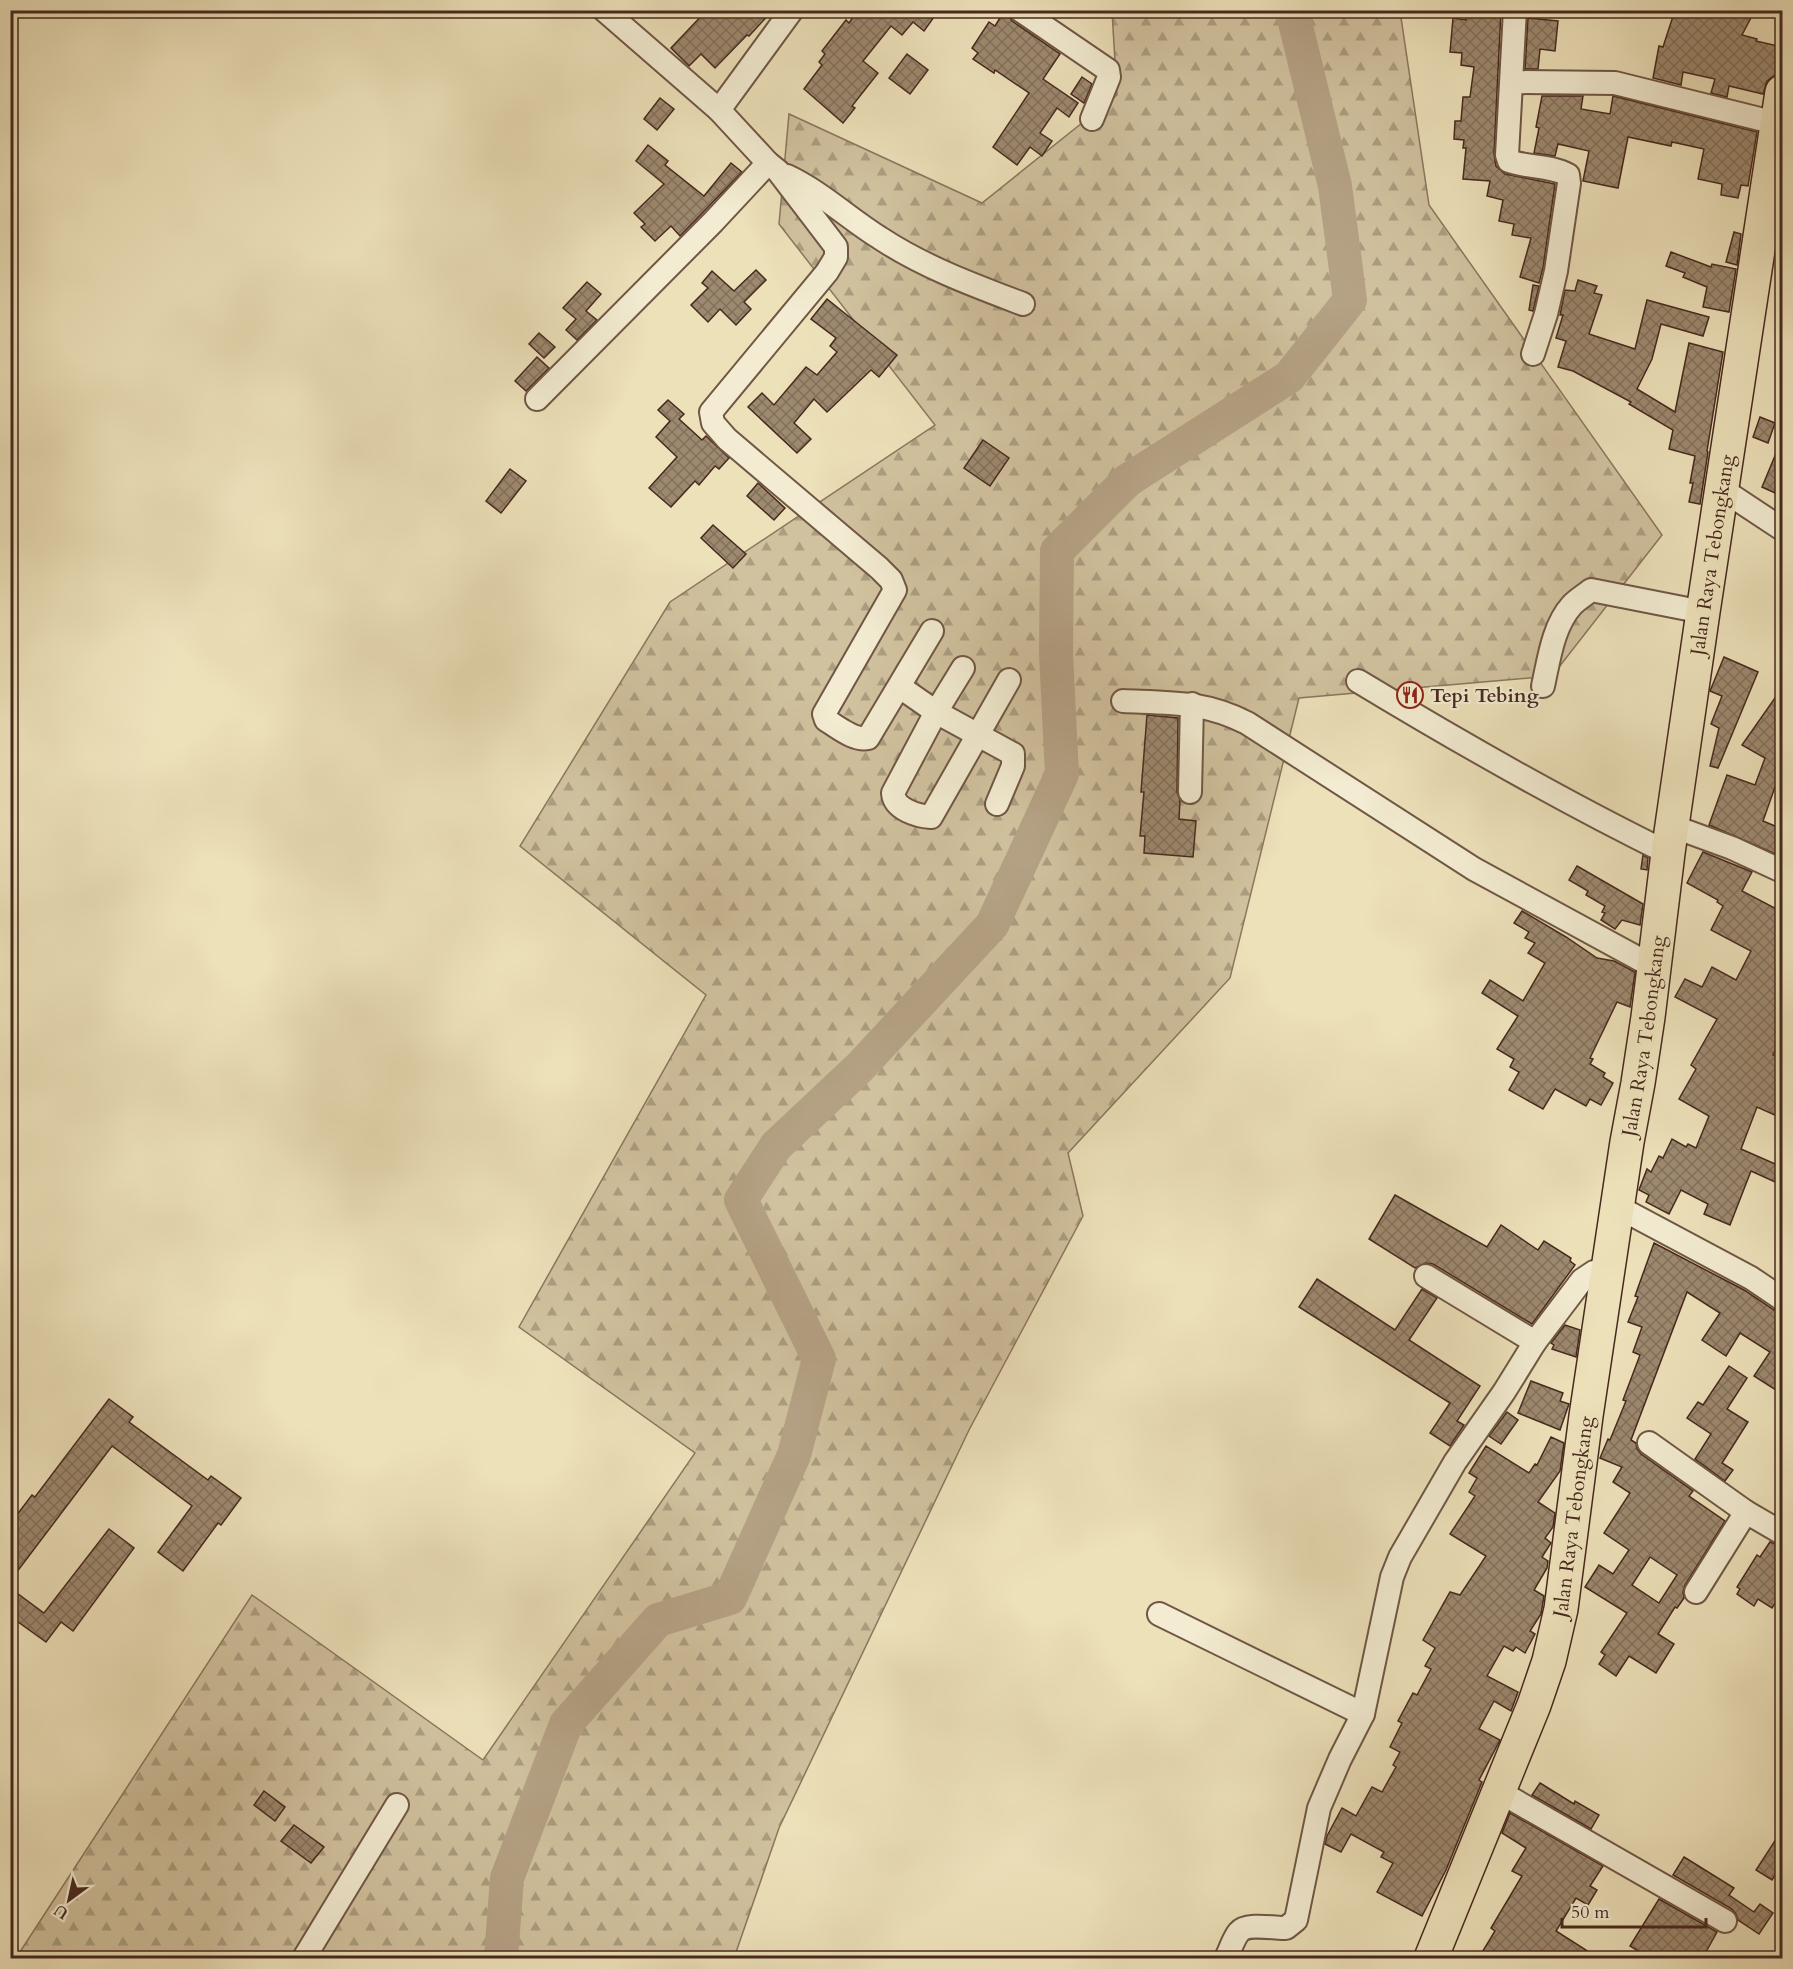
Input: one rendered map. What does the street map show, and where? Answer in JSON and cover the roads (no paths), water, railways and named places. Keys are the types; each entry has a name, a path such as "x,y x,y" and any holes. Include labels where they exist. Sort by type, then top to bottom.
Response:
{"main road":[{"name":"Jalan Raya Tebongkang","path":"1431,1959 1534,1705 1555,1638 1561,1608 1585,1427 1627,1142 1638,1083 1703,612 1782,92"}],"street":[{"path":"604,10 718,110 773,167 836,247 836,257 827,272 711,412 713,423 727,440 879,568 894,585 895,590 885,610 824,714 826,720 855,737 868,738 932,631"},
{"path":"718,110 792,10"},
{"path":"1020,10 1108,70 1109,77 1092,119"},
{"path":"1515,10 1507,155 1509,161 1561,171 1568,176 1569,183 1546,314 1533,354"},
{"path":"1512,82 1615,83 1776,123"},
{"path":"773,167 804,184 879,238 940,272 1023,304"},
{"path":"537,399 705,230 773,167"},
{"path":"1723,490 1782,529"},
{"path":"1543,686 1552,644 1561,624 1571,606 1591,590 1703,612"},
{"path":"963,668 936,712 893,793 894,801 898,806 921,817 931,817 1009,680"},
{"path":"1358,681 1585,811 1670,839 1732,848 1782,871"},
{"path":"900,687 936,712 1013,754 1013,766 997,804"},
{"path":"1123,701 1192,704 1231,715 1247,723 1474,869 1654,967"},
{"path":"1190,792 1192,704"},
{"path":"1618,1207 1751,1278 1782,1299"},
{"path":"1226,1959 1238,1933 1242,1930 1251,1927 1286,1928 1296,1920 1319,1808 1363,1714 1395,1566 1455,1462 1504,1392 1535,1342 1581,1280 1594,1272 1609,1269"},
{"path":"1426,1276 1535,1342"},
{"path":"1649,1443 1746,1512 1782,1533"},
{"path":"1696,1592 1746,1512"},
{"path":"1158,1614 1363,1714"},
{"path":"1498,1791 1725,1921"},
{"path":"304,1959 397,1805"}],"waterway":[{"path":"501,1958 507,1878 566,1724 658,1620 730,1598 794,1455 819,1359 741,1200 776,1146 859,1068 992,925 1062,774 1056,654 1057,551 1128,480 1289,377 1350,300 1335,186 1292,10"}],"place":[{"name":"Tepi Tebing","path":"1410,695"}]}
